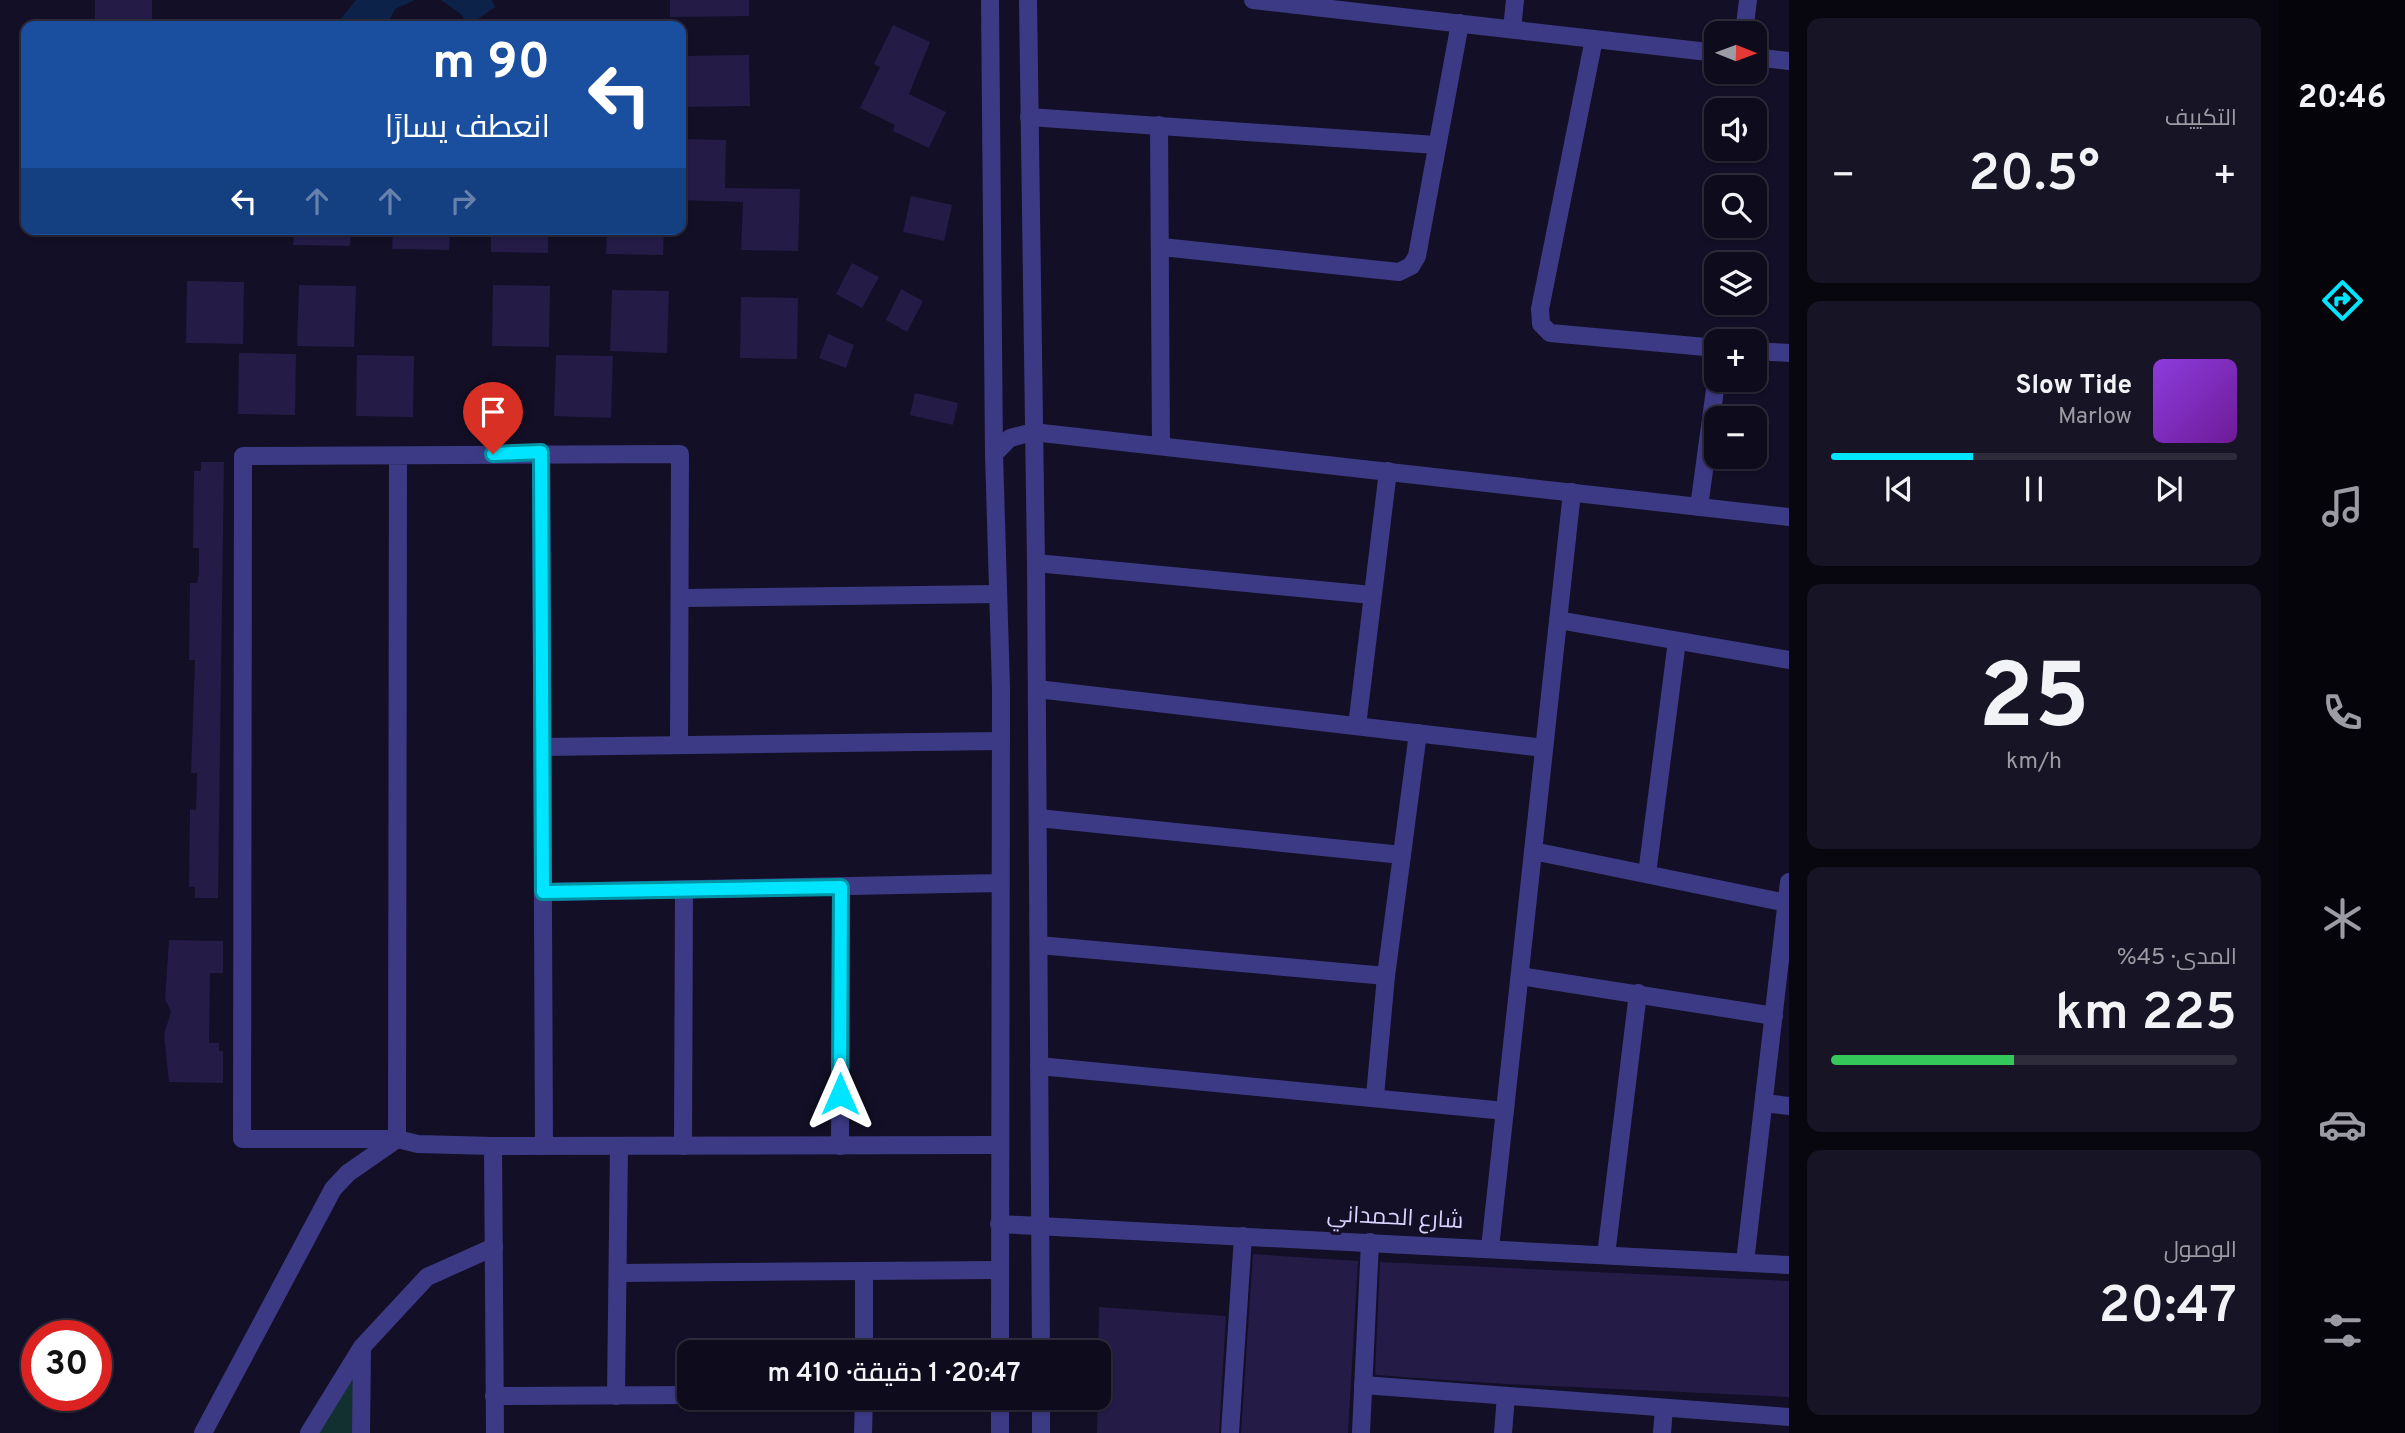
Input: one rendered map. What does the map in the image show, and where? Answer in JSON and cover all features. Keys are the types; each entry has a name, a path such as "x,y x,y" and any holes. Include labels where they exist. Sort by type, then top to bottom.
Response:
{"street":[{"path":"990,0 994,454 1001,741 998,1145 1000,1340"},
{"path":"1028,0 1036,563 1041,1340"},
{"path":"1252,0 1397,8 1460,23 1704,52"},
{"path":"1512,29 1515,0"},
{"path":"1745,21 1748,0"},
{"path":"1162,247 1399,272 1411,267 1417,256 1460,23"},
{"path":"1594,39 1540,309 1541,324 1550,332 1704,347"},
{"path":"1768,59 1789,61"},
{"path":"1029,117 1436,145"},
{"path":"1159,125 1162,247 1161,446"},
{"path":"1767,352 1789,353"},
{"path":"1699,507 1715,392"},
{"path":"994,454 1010,438 1033,432 1789,517"},
{"path":"541,452 544,1146"},
{"path":"679,745 680,454 541,452 398,457 243,456 242,1139 397,1139 418,1144 493,1146 998,1145"},
{"path":"397,1139 398,457"},
{"path":"1357,726 1388,471"},
{"path":"1490,1248 1572,492"},
{"path":"1036,563 1371,595"},
{"path":"680,598 998,594"},
{"path":"1558,620 1789,660"},
{"path":"1647,874 1677,641"},
{"path":"1037,689 1544,748"},
{"path":"1375,1096 1387,976 1418,733"},
{"path":"542,747 1001,741"},
{"path":"1038,818 1402,855"},
{"path":"1533,851 1787,903"},
{"path":"1745,1262 1789,882"},
{"path":"543,892 1000,883"},
{"path":"840,1146 841,887"},
{"path":"684,890 684,1146"},
{"path":"1039,945 1387,976"},
{"path":"1520,976 1773,1016"},
{"path":"1606,1255 1638,993"},
{"path":"1039,1066 1375,1096 1505,1111"},
{"path":"1764,1104 1789,1106"},
{"path":"203,1433 332,1189 348,1173 397,1139"},
{"path":"493,1146 495,1433"},
{"path":"616,1396 619,1146"},
{"name":"شارع الحمداني","path":"999,1224 1040,1224 1789,1265"},
{"path":"1230,1433 1243,1237"},
{"path":"1361,1433 1370,1242"},
{"path":"309,1433 362,1347 427,1277 494,1247"},
{"path":"618,1273 999,1270"},
{"path":"864,1271 864,1340"},
{"path":"361,1433 362,1347"},
{"path":"1363,1385 1789,1417"},
{"path":"494,1396 677,1395"},
{"path":"1503,1433 1506,1396"},
{"path":"1662,1433 1664,1408"},
{"path":"863,1410 863,1433"},
{"path":"1000,1410 1000,1433"},
{"path":"1041,1410 1041,1433"}],"green space":[{"path":"357,1363 357,1433 315,1433"}],"water":[{"path":"356,0 415,0 395,9 389,21 339,21"},
{"path":"441,0 492,0 495,7 475,21 465,21 461,14"}],"building":[{"path":"95,0 152,0 152,21 95,21"},
{"path":"670,0 749,0 749,16 670,17"},
{"path":"893,25 930,42 909,94 946,112 929,148 893,131 895,125 860,108 880,67 874,64"},
{"path":"749,55 750,106 686,107 686,56"},
{"path":"686,139 726,140 725,188 800,189 798,251 741,250 743,202 686,200"},
{"path":"911,196 952,205 944,241 903,232"},
{"path":"294,235 351,235 350,246 293,245"},
{"path":"393,235 450,235 449,250 392,249"},
{"path":"491,235 548,235 548,253 491,252"},
{"path":"607,235 664,235 663,255 606,254"},
{"path":"852,263 879,277 862,308 836,294"},
{"path":"187,281 244,282 243,344 186,343"},
{"path":"299,285 356,286 354,347 297,346"},
{"path":"493,285 550,286 549,347 492,346"},
{"path":"901,289 923,301 907,332 886,320"},
{"path":"612,290 669,291 667,353 610,351"},
{"path":"741,297 798,298 797,359 740,358"},
{"path":"828,334 854,345 846,368 819,358"},
{"path":"239,353 296,354 295,415 238,414"},
{"path":"357,355 414,356 413,417 356,416"},
{"path":"556,355 613,356 611,418 554,416"},
{"path":"915,393 958,403 953,425 910,415"},
{"path":"201,462 224,462 218,898 195,898 195,887 189,887 190,809 196,810 197,773 191,773 195,660 189,660 190,583 197,583 199,573 199,548 193,548 194,471 201,471"},
{"path":"169,940 223,941 223,973 210,973 209,1043 219,1043 219,1051 223,1051 223,1083 169,1082 164,1034 171,1012 165,999"},
{"path":"1253,1254 1358,1261 1348,1433 1241,1433"},
{"path":"1380,1262 1789,1281 1789,1397 1375,1375"},
{"path":"1099,1307 1226,1316 1219,1433 1097,1433 1097,1410 1111,1410 1111,1340 1098,1340"}],"route":[{"path":"493,454 541,452 543,892 841,887 840,1094"}]}
